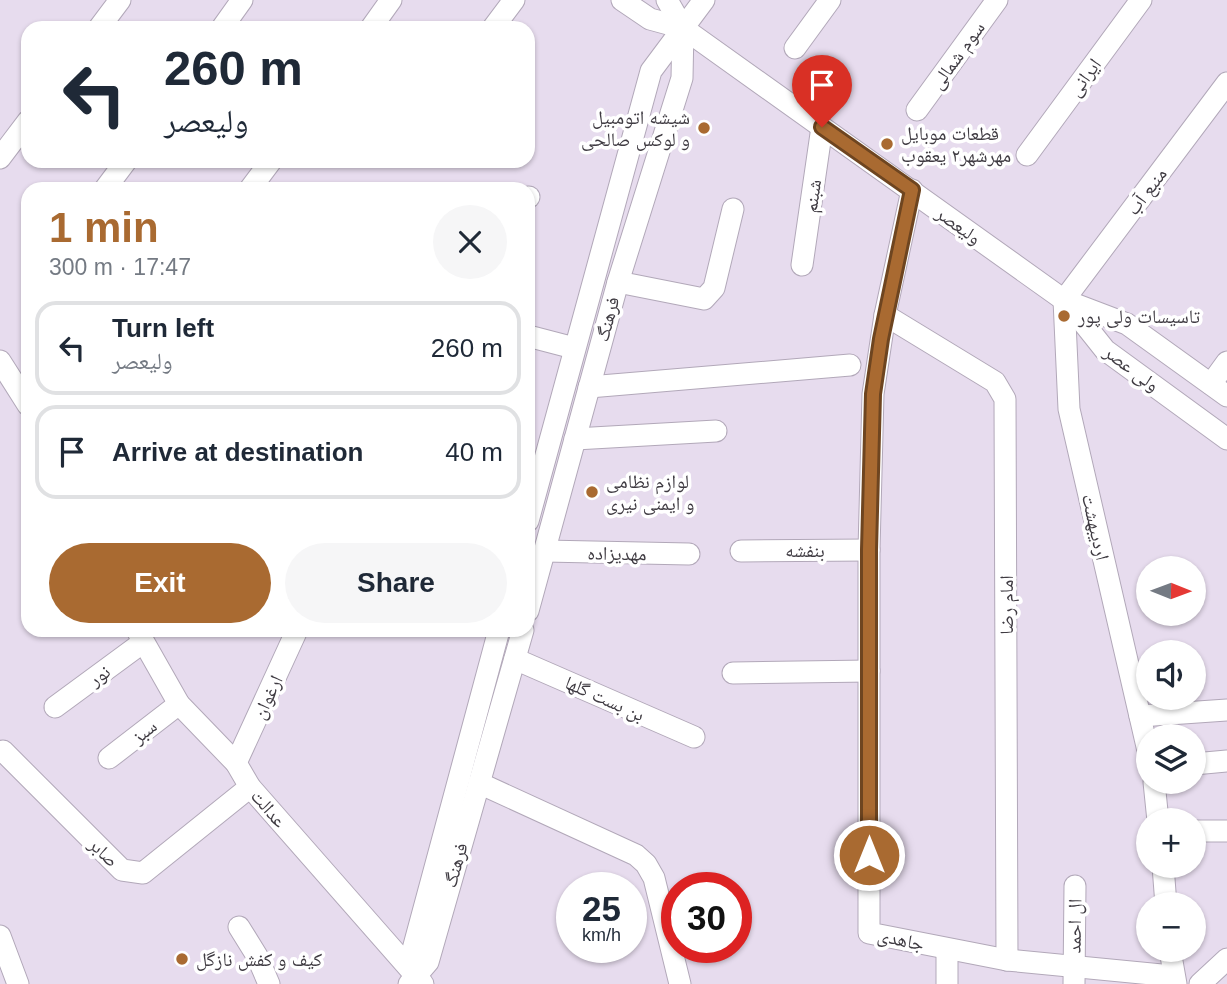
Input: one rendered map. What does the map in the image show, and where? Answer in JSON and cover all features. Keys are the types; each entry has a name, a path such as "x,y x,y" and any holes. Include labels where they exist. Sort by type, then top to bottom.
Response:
{"street":[{"path":"104,21 120,0"},
{"path":"227,21 242,0"},
{"path":"375,21 391,0"},
{"path":"498,21 514,0"},
{"name":"ولیعصر","path":"622,0 650,19 683,28 1064,300"},
{"name":"ولیعصر","path":"667,0 683,28"},
{"name":"فرهنگ","path":"535,495 651,71 704,0"},
{"path":"795,48 830,0"},
{"name":"سوم شمالی","path":"917,110 997,0"},
{"name":"ایرانی","path":"1027,155 1141,0"},
{"name":"فرهنگ","path":"535,586 618,282 682,78 683,28"},
{"name":"منبع آب","path":"1064,300 1227,83"},
{"name":"شبنم","path":"802,265 822,127"},
{"path":"0,158 21,130"},
{"name":"جاهدی","path":"912,190 885,315 873,394 869,550 869,933 1074,975 1174,980"},
{"path":"618,282 704,299 714,288 733,209"},
{"name":"ولی عصر","path":"1064,300 1126,324 1219,390"},
{"name":"ولی عصر","path":"1064,300 1105,350 1227,439"},
{"name":"اردیبهشت","path":"1064,300 1069,409 1142,724"},
{"name":"امام رضا","path":"885,315 995,382 1005,399 1007,960"},
{"path":"535,338 574,348"},
{"path":"0,361 21,394"},
{"path":"1219,390 1227,362"},
{"path":"589,387 850,365"},
{"path":"575,439 716,431"},
{"name":"بنفشه","path":"741,551 869,550"},
{"name":"مهدیزاده","path":"545,551 689,554"},
{"name":"نور","path":"55,706 139,637"},
{"name":"عدالت","path":"141,637 179,704 236,763 250,787 416,982"},
{"name":"ارغوان","path":"236,763 295,637"},
{"name":"فرهنگ","path":"416,982 412,953 497,637"},
{"name":"فرهنگ","path":"416,982 428,962 521,637"},
{"name":"بن بست گلها","path":"515,659 694,737"},
{"path":"733,673 869,671"},
{"name":"سبز","path":"109,758 179,704"},
{"path":"1140,716 1227,710"},
{"name":"صابر","path":"4,751 122,870 131,873 143,873 250,787"},
{"path":"1206,763 1227,761"},
{"path":"479,783 636,855 646,864 654,878 680,984"},
{"path":"1206,831 1227,831"},
{"name":"ال احمد","path":"1074,975 1075,886"},
{"path":"239,927 270,984"},
{"path":"0,936 18,984"},
{"path":"947,949 947,984"},
{"path":"1200,984 1227,959"},
{"path":"1172,962 1174,980"}],"place":[{"name":"شیشه اتومبیل و لوکس صالحی","path":"704,128"},
{"name":"قطعات موبایل مهرشهر۲ یعقوب","path":"887,144"},
{"name":"تاسیسات ولی پور","path":"1064,316"},
{"name":"لوازم نظامی و ایمنی نیری","path":"592,492"},
{"name":"کیف و کفش نازگل","path":"182,959"}],"route":[{"path":"822,127 912,190 876,363 873,394 869,550 869,855"}]}
